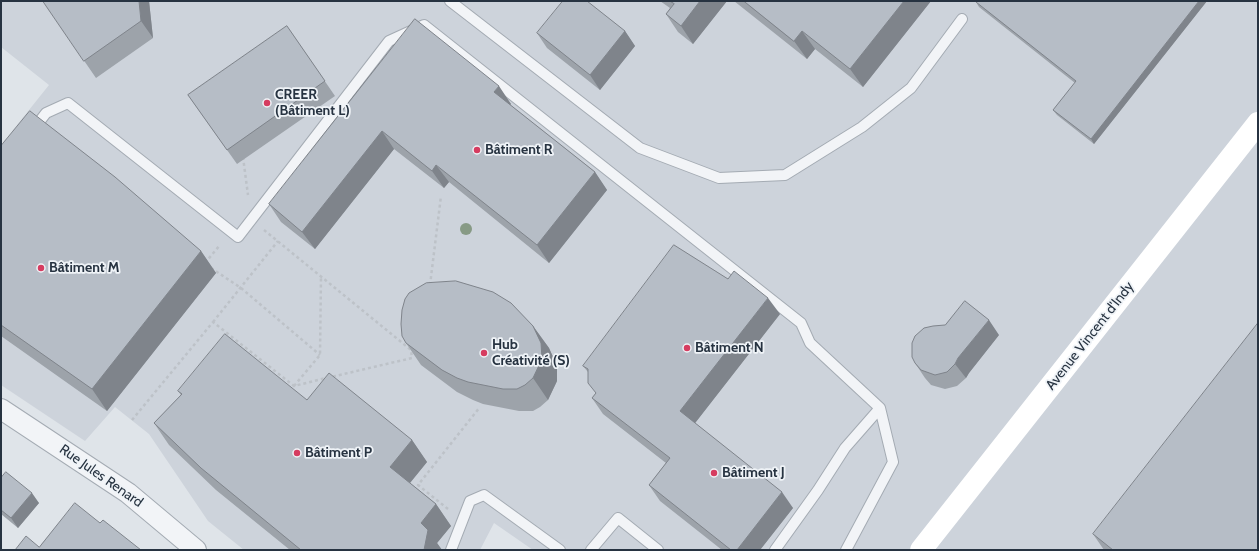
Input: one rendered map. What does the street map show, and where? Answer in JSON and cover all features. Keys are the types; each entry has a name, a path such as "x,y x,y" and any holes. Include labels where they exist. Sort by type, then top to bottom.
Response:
{"street":[{"name":"Avenue Vincent d'Indy","path":"921,550 1258,123"},
{"name":"Rue Jules Renard","path":"1,409 128,493 196,550"}],"lane":[{"path":"450,1 640,148 719,178 785,175 862,126 911,88 962,19"},
{"path":"28,136 46,113 68,103 238,237 389,41 424,25 802,322 810,343 880,408 893,462 846,550"},
{"path":"774,550 818,490 845,448 880,408"},
{"path":"451,550 470,501 484,496 560,550"},
{"path":"591,550 618,518 658,550"}],"path":[{"path":"242,153 252,220 412,350 412,358 294,386"},
{"path":"430,288 441,196"},
{"path":"230,231 205,263 240,288 320,355"},
{"path":"132,420 278,241"},
{"path":"294,386 320,355 321,276"},
{"path":"213,322 294,386"},
{"path":"463,520 418,486 480,407"}],"shaded area":[{"path":"1,1 1258,1 1258,550 533,550 494,523 480,550 244,550 208,521 149,434 115,407 85,441 1,385 1,145 49,85 1,47"}],"building":[{"path":"43,1 139,1 141,21 84,61"},
{"path":"563,1 587,1 625,31 590,75 537,33"},
{"path":"670,1 700,1 681,26 666,14 674,4"},
{"path":"744,1 904,1 850,69 802,31 794,41"},
{"path":"976,1 1199,1 1091,139 1053,110 1076,81"},
{"name":"Bâtiment R","path":"415,19 499,86 494,92 595,172 537,245 436,165 432,171 382,131 302,232 269,204"},
{"name":"CREER (Bâtiment L)","path":"287,26 325,81 227,150 188,95"},
{"name":"Bâtiment M","path":"30,111 115,177 201,251 92,389 1,325 1,146"},
{"path":"674,245 728,279 734,271 768,298 680,411 782,492 737,550 731,550 649,485 670,458 592,398 596,393 588,383 588,369 583,366"},
{"name":"Hub Créativité (S)","path":"456,281 493,292 511,303 533,326 541,343 542,359 533,378 525,385 517,389 503,389 468,382 442,370 406,343 402,336 401,324 402,310 405,299 409,293 426,283"},
{"path":"965,301 989,320 947,372 935,375 921,370 912,357 912,343 915,336 924,328 945,325"},
{"path":"1258,323 1258,550 1113,550 1093,534"},
{"name":"Bâtiment P","path":"225,334 307,400 329,373 412,440 390,467 436,504 421,523 428,530 424,550 301,550 201,468 154,423 182,394 178,391"},
{"path":"6,472 32,493 11,518 1,510 1,478"},
{"path":"75,503 100,523 103,520 141,550 15,550 26,536 39,547"}],"place":[{"name":"CREER (Bâtiment L)","path":"267,103"},
{"name":"Bâtiment R","path":"477,150"},
{"name":"Bâtiment M","path":"41,268"},
{"name":"Bâtiment N","path":"687,348"},
{"name":"Hub Créativité (S)","path":"484,353"},
{"name":"Bâtiment P","path":"297,453"},
{"name":"Bâtiment J","path":"714,473"}]}
